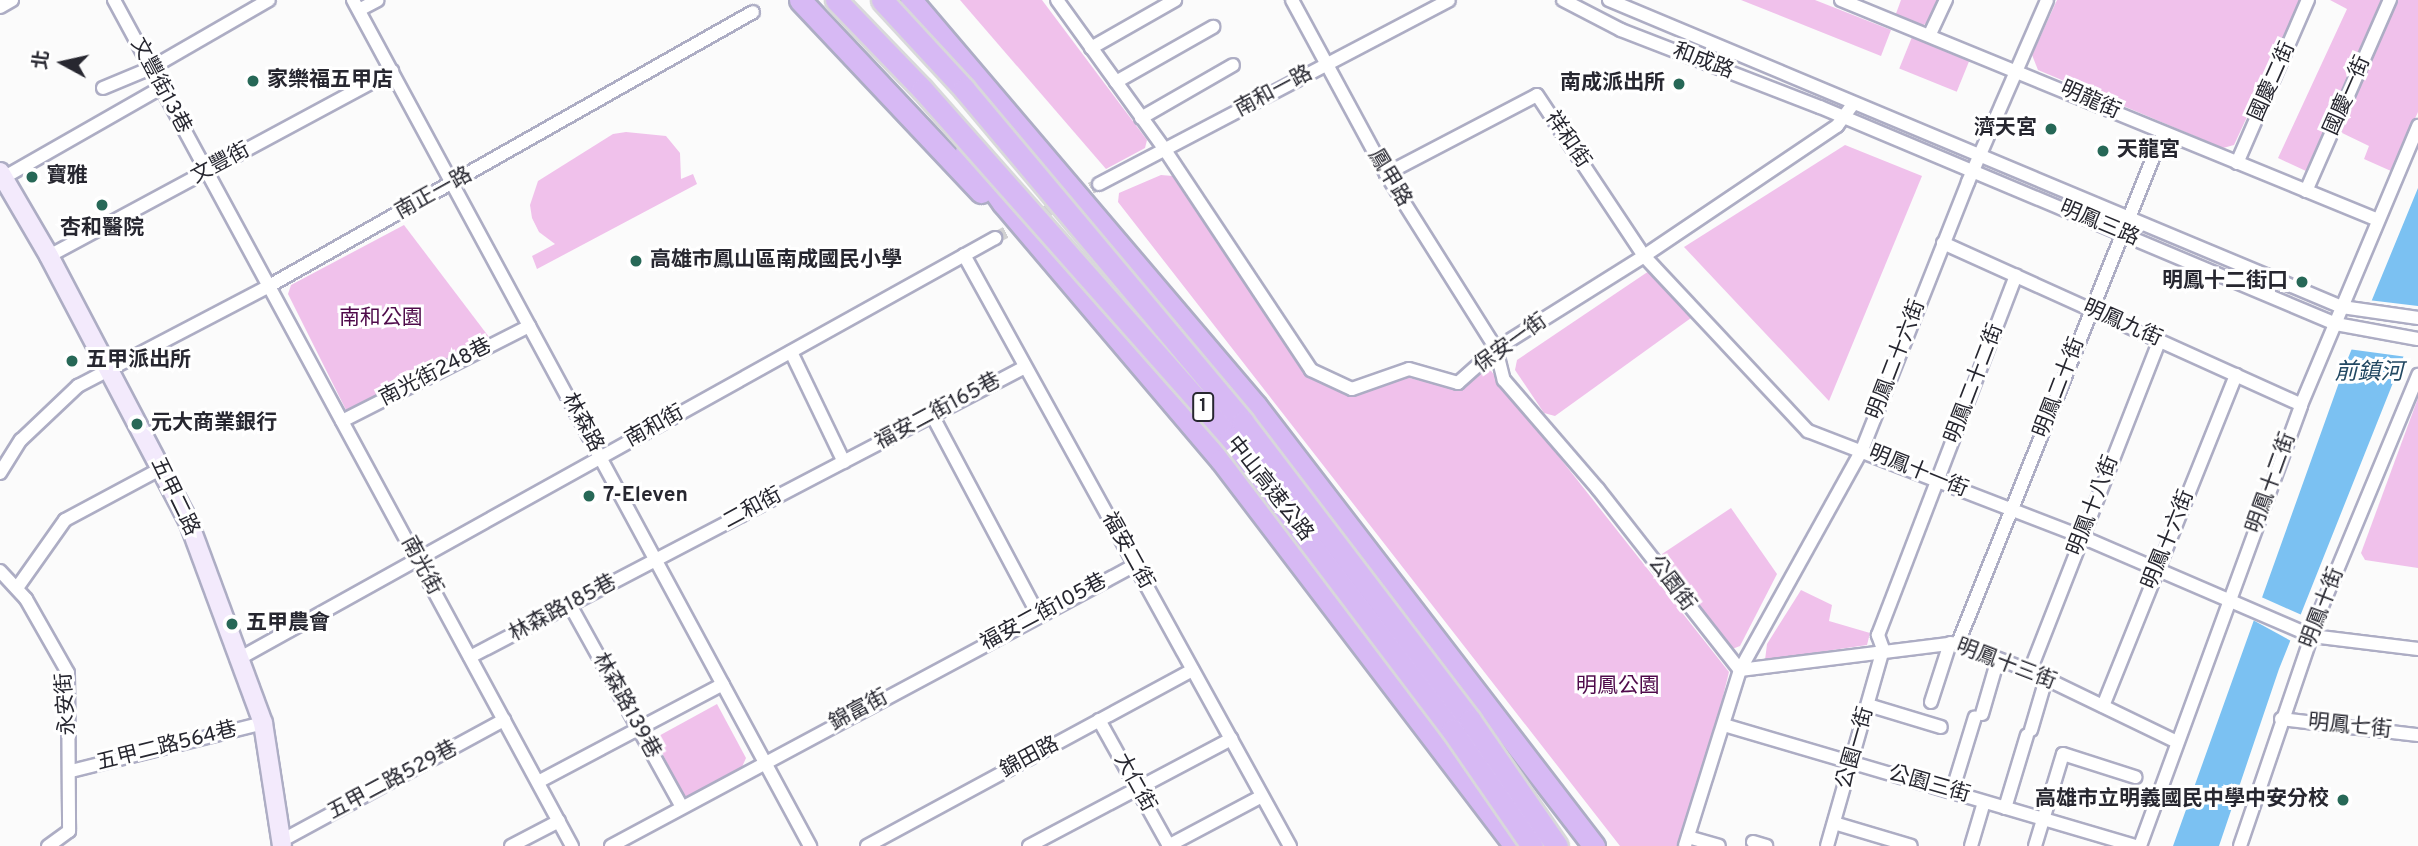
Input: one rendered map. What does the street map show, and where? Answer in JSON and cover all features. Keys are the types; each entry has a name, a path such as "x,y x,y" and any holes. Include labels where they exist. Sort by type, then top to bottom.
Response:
{"highway":[{"path":"800,0 1061,278 1221,460"},
{"name":"中山高速公路","path":"836,0 922,89 1231,439 1452,730 1532,846"},
{"name":"中山高速公路","path":"882,0 964,89 1243,422 1470,720 1557,846"},
{"path":"911,0 1256,406 1594,846"},
{"path":"922,89 1003,203 1221,460 1513,846"},
{"path":"964,89 1012,131 1256,406"},
{"path":"1460,670 1505,744 1579,846"}],"main road":[{"name":"五甲二路","path":"2,175 109,368 188,523 242,657 263,723 281,843"}],"street":[{"path":"0,7 12,0"},
{"name":"文豐街13巷","path":"114,0 269,286"},
{"path":"103,88 151,68 270,0"},
{"path":"356,5 378,0"},
{"name":"保安一街","path":"1057,0 1165,150 1311,370 1352,389 1409,369 1458,383 1496,349 1644,256 1845,118 1853,104"},
{"path":"1091,48 1175,0"},
{"name":"鳳甲路","path":"1292,0 1385,174 1496,349"},
{"name":"南和一路","path":"1099,184 1449,0"},
{"name":"和成路","path":"1563,0 1592,16 1845,118"},
{"path":"1592,16 1601,0"},
{"name":"和成路","path":"1609,0 1853,104"},
{"name":"明龍街","path":"1841,0 1857,3 2163,133 2378,220"},
{"path":"1930,34 1946,0"},
{"name":"明鳳二十六街","path":"1740,670 1862,450 1942,243 2047,0"},
{"name":"國慶二街","path":"2237,163 2308,0"},
{"name":"國慶一街","path":"2306,191 2390,0"},
{"name":"林森路","path":"356,5 810,846"},
{"name":"南正一路","path":"0,473 22,440 78,386 269,286 753,12"},
{"path":"1116,82 1213,27"},
{"path":"1141,118 1233,65"},
{"name":"文豐街","path":"49,256 392,71"},
{"path":"2,175 162,88"},
{"name":"祥和街","path":"1385,174 1537,95 1644,256"},
{"name":"明鳳三路","path":"1853,104 2342,307 2418,318"},
{"name":"明鳳三路","path":"1845,118 2336,324 2418,339"},
{"name":"明鳳十二街","path":"2140,846 2301,405 2418,126"},
{"name":"明鳳二十街","path":"1931,702 2012,509 2163,133"},
{"name":"南和街","path":"242,657 995,238"},
{"name":"明鳳九街","path":"1942,243 2301,405"},
{"name":"福安二街","path":"964,256 1290,846"},
{"name":"明鳳十一街","path":"1644,256 1808,430 2082,537 2230,598 2307,634 2418,649"},
{"name":"明鳳二十二街","path":"1883,649 1878,635 2016,276"},
{"name":"南光街","path":"269,286 572,846"},
{"name":"南光街248巷","path":"342,421 529,326"},
{"name":"明鳳十八街","path":"2030,671 2159,341"},
{"name":"公園街","path":"1496,349 1504,380 1598,489 1740,670"},
{"path":"791,352 847,460"},
{"name":"福安二街165巷","path":"847,460 1026,367"},
{"name":"明鳳十六街","path":"2103,706 2236,375"},
{"name":"明鳳十街","path":"2240,846 2307,634 2418,375"},
{"path":"932,415 1039,615"},
{"name":"二和街","path":"656,560 847,460"},
{"path":"17,588 65,520 160,469"},
{"name":"林森路185巷","path":"470,657 656,560"},
{"name":"福安二街105巷","path":"954,661 1135,565"},
{"name":"永安街","path":"0,571 17,588 68,673 71,771 68,835 48,846"},
{"name":"林森路139巷","path":"570,605 682,807"},
{"name":"明鳳十三街","path":"1740,670 1883,649 1954,643 2046,678 2177,742"},
{"name":"公園一街","path":"1827,846 1883,649"},
{"path":"1952,792 1998,659"},
{"name":"錦富街","path":"611,846 954,661"},
{"name":"錦田路","path":"867,846 1193,670"},
{"path":"1719,846 1687,841 1740,670"},
{"path":"2005,808 2046,678"},
{"path":"538,782 723,684"},
{"path":"1868,705 1941,727"},
{"name":"明鳳七街","path":"2281,719 2418,735"},
{"name":"五甲二路529巷","path":"281,843 504,720"},
{"name":"大仁街","path":"1099,720 1169,846"},
{"name":"五甲二路564巷","path":"71,771 263,723"},
{"name":"公園三街","path":"1724,725 2134,846"},
{"path":"1029,846 1231,739"},
{"path":"2035,846 2063,754 2134,777"},
{"path":"1169,846 1262,796"},
{"path":"1971,846 1984,802"},
{"path":"512,846 559,821"},
{"path":"1834,823 1911,846"}],"green space":[{"path":"960,0 1042,0 1147,140 1145,148 1106,169"},
{"path":"1741,0 1815,0 1891,30 1881,56"},
{"path":"1901,0 1937,0 1927,23 1920,27 1894,19"},
{"path":"2057,0 2301,0 2234,145 2223,148 2038,70 2032,55"},
{"path":"2330,0 2381,0 2306,171 2278,158 2347,9"},
{"path":"2397,0 2418,0 2418,112 2391,171 2364,159 2369,146 2338,131"},
{"path":"1912,37 1969,60 1957,92 1899,69"},
{"path":"626,132 666,136 680,153 681,179 693,174 697,184 537,269 532,256 555,244 539,232 532,218 530,205 538,181 613,134"},
{"path":"1845,145 1922,176 1829,401 1684,247"},
{"name":"明鳳公園","path":"1161,175 1173,176 1319,381 1354,392 1406,377 1461,391 1488,367 1729,672 1711,745 1677,846 1620,846 1118,202 1119,193"},
{"name":"南和公園","path":"404,225 492,341 347,412 288,294 291,285"},
{"path":"1649,271 1691,318 1555,416 1544,413 1515,370 1517,360"},
{"path":"2418,398 2418,568 2365,560 2361,553"},
{"path":"1731,508 1777,574 1740,646 1727,651 1662,565 1662,554"},
{"path":"1801,590 1832,605 1829,621 1870,633 1867,645 1765,660 1767,644"},
{"path":"717,704 746,758 742,767 691,796 683,796 655,738"}],"water":[{"name":"前鎮河","path":"2418,188 2418,320 2279,669 2219,846 2173,846 2346,363"}],"pier":[{"path":"2368,300 2418,306 2418,329 2407,357 2348,349"},
{"path":"2259,596 2304,616 2293,642 2251,619"}],"tunnel":[{"path":"995,238 1099,184"}],"place":[{"name":"家樂福五甲店","path":"253,81"},
{"name":"南成派出所","path":"1679,84"},
{"name":"濟天宮","path":"2051,129"},
{"name":"天龍宮","path":"2103,151"},
{"name":"寶雅","path":"32,177"},
{"name":"杏和醫院","path":"102,205"},
{"name":"高雄市鳳山區南成國民小學","path":"636,261"},
{"name":"明鳳十二街口","path":"2302,282"},
{"name":"五甲派出所","path":"72,361"},
{"name":"元大商業銀行","path":"137,424"},
{"name":"7-Eleven","path":"589,496"},
{"name":"五甲農會","path":"232,624"},
{"name":"高雄市立明義國民中學中安分校","path":"2343,800"}]}
